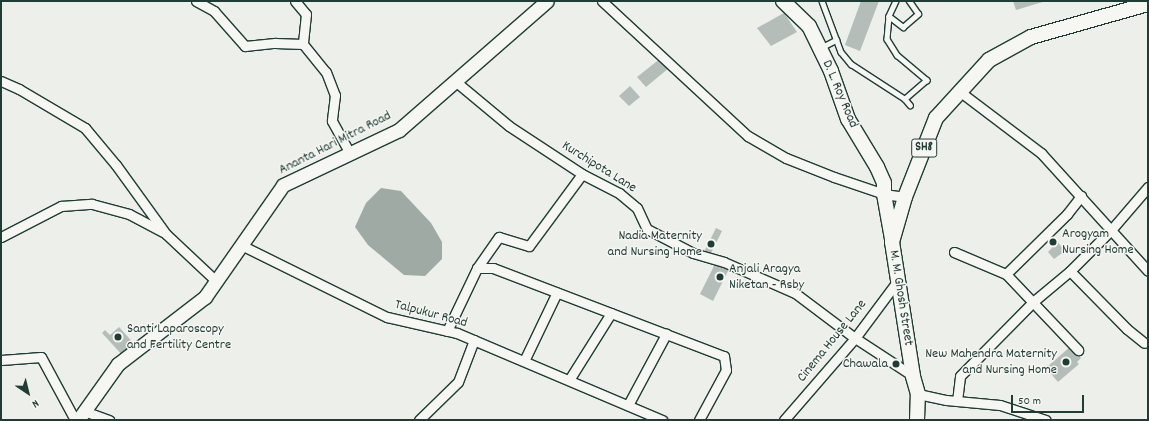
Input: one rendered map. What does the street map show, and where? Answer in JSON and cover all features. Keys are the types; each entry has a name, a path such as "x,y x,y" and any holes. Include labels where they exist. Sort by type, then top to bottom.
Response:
{"main road":[{"name":"Ananta Hari Mitra Road","path":"79,417 118,364 205,297 283,186 399,130 548,1"},
{"name":"D. L. Roy Road","path":"783,1 810,26 831,71 848,119 882,178 892,242"},
{"name":"M. M. Ghosh Street","path":"917,420 918,394 913,376 892,242 905,196 936,118 959,91 989,60 1031,37 1148,4"}],"street":[{"path":"196,1 214,11 245,46 275,43 304,44"},
{"path":"602,1 748,136 786,158 884,194 905,196"},
{"path":"298,2 306,14 304,44 326,72 334,95 332,121 350,153"},
{"path":"1,82 19,88 85,128 116,165 166,234 216,281"},
{"name":"Kurchipota Lane","path":"455,82 509,126 582,174 619,193 637,208 648,229 693,253 724,262 795,293 856,338 913,376"},
{"path":"959,91 1041,154 1081,196 1148,272"},
{"path":"447,331 477,268 499,236 529,246 582,174"},
{"path":"957,401 960,376 1034,301 1070,271 1111,230 1148,187"},
{"path":"1006,274 1067,214 1081,196"},
{"path":"1,237 61,206 92,204 129,214 166,234"},
{"name":"Talpukur Road","path":"242,245 387,317 447,331 474,340 662,420"},
{"path":"954,252 1006,274 1034,301 1078,350"},
{"path":"477,268 492,268 724,356 726,370 699,420"},
{"path":"1070,271 1127,329 1144,343"},
{"name":"Cinema House Lane","path":"784,420 856,338 898,279"},
{"path":"524,361 557,292"},
{"path":"569,380 611,313"},
{"path":"628,405 666,334"},
{"path":"418,420 458,382 474,340"},
{"path":"1,360 41,357 79,417 109,420"},
{"path":"918,394 957,401 1000,405 1046,420"}],"lane":[{"path":"822,1 830,17 841,52 852,64 905,99 910,105"},
{"path":"896,1 889,16 887,39 897,55 927,80 905,99"},
{"path":"889,16 903,27 918,14 909,1"},
{"path":"820,48 836,40"}],"shaded area":[{"path":"381,188 401,191 431,223 442,242 442,259 425,276 404,275 368,245 355,227 366,203"}],"building":[{"path":"861,1 879,1 860,51 845,45"},
{"path":"1013,1 1046,1 1016,10"},
{"path":"784,13 797,32 771,46 757,28"},
{"path":"661,58 669,68 646,87 637,77"},
{"path":"630,86 640,97 629,106 619,96"},
{"path":"716,228 722,231 710,255 704,252"},
{"path":"1052,235 1065,251 1054,259 1048,252 1052,248 1046,240"},
{"path":"716,262 729,269 713,301 700,294"},
{"path":"119,327 136,346 124,357 102,333 105,330 110,335"},
{"path":"1071,346 1081,358 1077,362 1079,364 1058,382 1046,368"}],"place":[{"name":"Arogyam Nursing Home","path":"1053,242"},
{"name":"Nadia Maternity and Nursing Home","path":"711,244"},
{"name":"Anjali Aragya Niketan - Rsby","path":"720,277"},
{"name":"Santi Laparoscopy and Fertility Centre","path":"118,337"},
{"name":"New Mahendra Maternity and Nursing Home","path":"1066,362"},
{"name":"Chawala","path":"896,364"}]}
